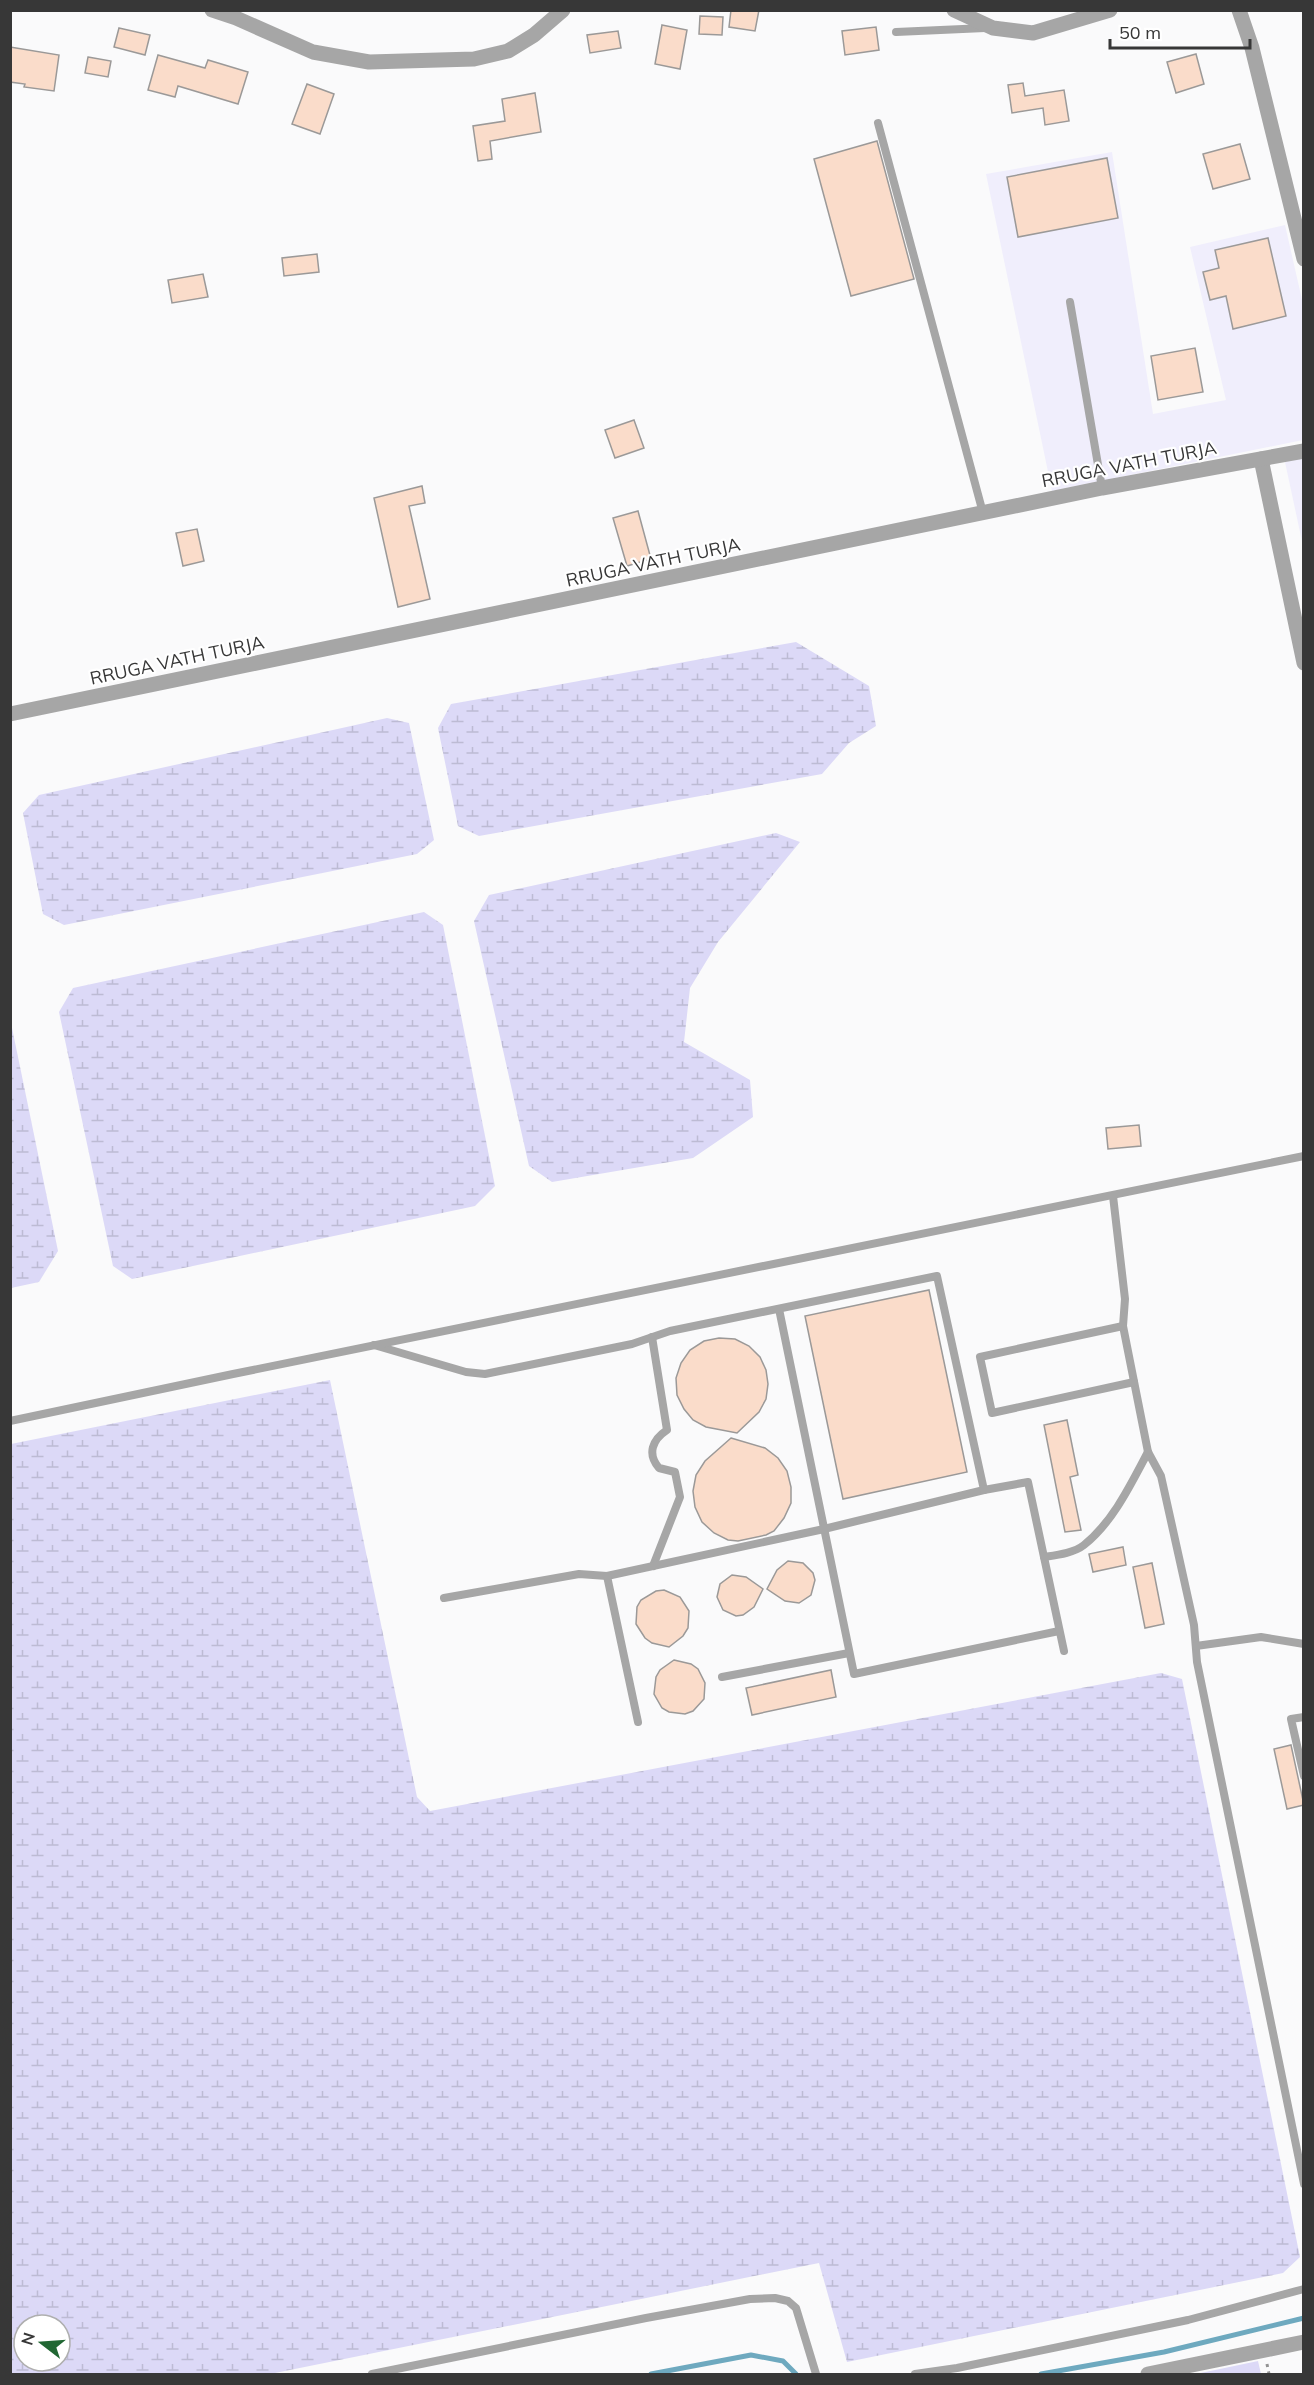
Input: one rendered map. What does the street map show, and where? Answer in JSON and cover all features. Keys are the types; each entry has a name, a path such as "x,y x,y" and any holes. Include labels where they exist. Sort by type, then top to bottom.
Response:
{"street":[{"path":"212,10 236,18 313,52 369,62 474,58 508,51 534,35 563,10"},
{"path":"954,10 993,28 1033,33 1110,10"},
{"path":"1239,10 1251,48 1304,259"},
{"name":"RRUGA VATH TURJA","path":"10,714 1102,488 1304,451"},
{"path":"1261,459 1304,663"},
{"path":"1148,2374 1304,2342"}],"lane":[{"path":"896,32 993,28"},
{"path":"878,123 983,513"},
{"path":"1070,302 1102,488"},
{"path":"10,1421 1304,1156"},
{"path":"1113,1196 1125,1299 1123,1326 1148,1452 1161,1476 1194,1625 1197,1662 1304,2184"},
{"path":"374,1345 466,1372 485,1374 611,1348 670,1331 937,1276 984,1490"},
{"path":"779,1309 854,1674 1059,1631"},
{"path":"1123,1326 980,1357 992,1413 1134,1382"},
{"path":"652,1337 667,1430 655,1441 651,1448 651,1455 659,1468 675,1472 680,1497 653,1566"},
{"path":"1044,1557 1084,1546 1128,1492 1148,1452"},
{"path":"444,1598 579,1574 607,1575 653,1566 824,1529 984,1490 1028,1482 1064,1651"},
{"path":"607,1575 638,1722"},
{"path":"1196,1646 1261,1637 1304,1644"},
{"path":"722,1677 849,1653"},
{"path":"1304,1717 1291,1719 1304,1776"},
{"path":"915,2374 957,2368 1188,2320 1304,2289"},
{"path":"372,2374 646,2318 750,2300 775,2298 788,2301 796,2308 816,2374"}],"shaded area":[{"path":"1112,152 1153,414 1226,400 1190,247 1285,225 1303,304 1303,440 1052,491 986,174"},
{"path":"1303,458 1303,546 1285,462"}],"green space":[{"path":"796,642 869,686 876,726 849,743 822,774 479,836 458,826 438,728 451,704"},
{"path":"387,718 409,723 434,840 417,854 64,925 43,914 23,813 39,795"},
{"path":"776,833 800,842 718,942 690,988 684,1042 750,1080 753,1117 693,1158 552,1182 529,1166 474,921 489,895"},
{"path":"424,912 443,925 495,1186 475,1206 132,1279 113,1266 59,1012 73,988"},
{"path":"11,1023 58,1251 39,1282 11,1288"},
{"path":"330,1380 417,1797 430,1811 1161,1673 1182,1679 1300,2257 1283,2273 847,2362 819,2263 270,2374 11,2374 11,1444"},
{"path":"1258,2361 1261,2374 1196,2374"}],"building":[{"path":"731,10 759,10 755,31 729,27"},
{"path":"700,16 723,17 722,35 699,34"},
{"path":"662,25 687,30 680,69 655,64"},
{"path":"876,27 879,50 845,55 842,31"},
{"path":"119,28 150,35 145,55 114,47"},
{"path":"618,31 621,48 590,53 587,35"},
{"path":"10,47 59,55 54,91 24,87 25,84 10,82"},
{"path":"1196,54 1204,84 1176,93 1167,62"},
{"path":"158,55 205,68 208,60 248,72 238,104 178,86 175,97 148,90"},
{"path":"88,57 111,61 108,77 85,73"},
{"path":"1023,83 1025,96 1064,90 1069,121 1045,125 1043,108 1012,113 1008,85"},
{"path":"307,84 334,94 320,134 292,124"},
{"path":"535,93 541,132 490,141 492,159 478,161 473,126 505,121 502,99"},
{"path":"877,141 914,279 851,296 814,159"},
{"path":"1240,144 1250,179 1213,189 1203,154"},
{"path":"1107,158 1118,218 1018,237 1007,177"},
{"path":"1268,238 1286,316 1233,329 1226,296 1210,300 1203,272 1219,268 1215,250"},
{"path":"317,254 319,272 284,276 282,258"},
{"path":"203,274 208,297 172,303 168,280"},
{"path":"1195,348 1203,392 1158,400 1151,356"},
{"path":"634,420 644,448 615,458 605,430"},
{"path":"422,486 425,503 409,506 430,599 398,607 374,498"},
{"path":"638,511 651,559 627,566 613,518"},
{"path":"197,529 204,561 183,566 176,533"},
{"path":"1139,1125 1141,1146 1108,1149 1106,1128"},
{"path":"929,1290 967,1472 843,1499 805,1316"},
{"path":"719,1338 735,1339 749,1346 760,1357 766,1370 768,1384 766,1399 759,1412 737,1433 706,1427 693,1420 677,1395 676,1378 681,1363 690,1350 704,1341"},
{"path":"1067,1420 1078,1475 1070,1477 1081,1530 1065,1532 1044,1425"},
{"path":"731,1438 765,1448 778,1458 787,1471 791,1487 791,1503 784,1518 774,1531 738,1541 728,1540 714,1533 702,1522 695,1507 693,1491 696,1475 705,1461"},
{"path":"1123,1547 1126,1565 1093,1572 1089,1554"},
{"path":"788,1561 803,1563 813,1573 815,1580 811,1595 799,1603 785,1601 767,1589 777,1570"},
{"path":"1152,1563 1164,1624 1145,1628 1133,1567"},
{"path":"732,1575 746,1577 763,1589 754,1607 743,1615 736,1616 723,1610 717,1597 720,1584"},
{"path":"664,1590 680,1597 689,1611 688,1628 683,1636 669,1647 652,1643 645,1638 636,1624 637,1607 641,1600 656,1591"},
{"path":"674,1660 691,1664 698,1669 705,1683 704,1699 693,1711 685,1714 669,1712 662,1708 654,1694 656,1677 660,1670"},
{"path":"831,1670 836,1697 752,1715 746,1688"},
{"path":"1291,1745 1304,1805 1287,1809 1274,1749"}],"waterway":[{"path":"1041,2374 1164,2352 1304,2318"},
{"path":"651,2374 751,2355 783,2361 796,2374"}]}
